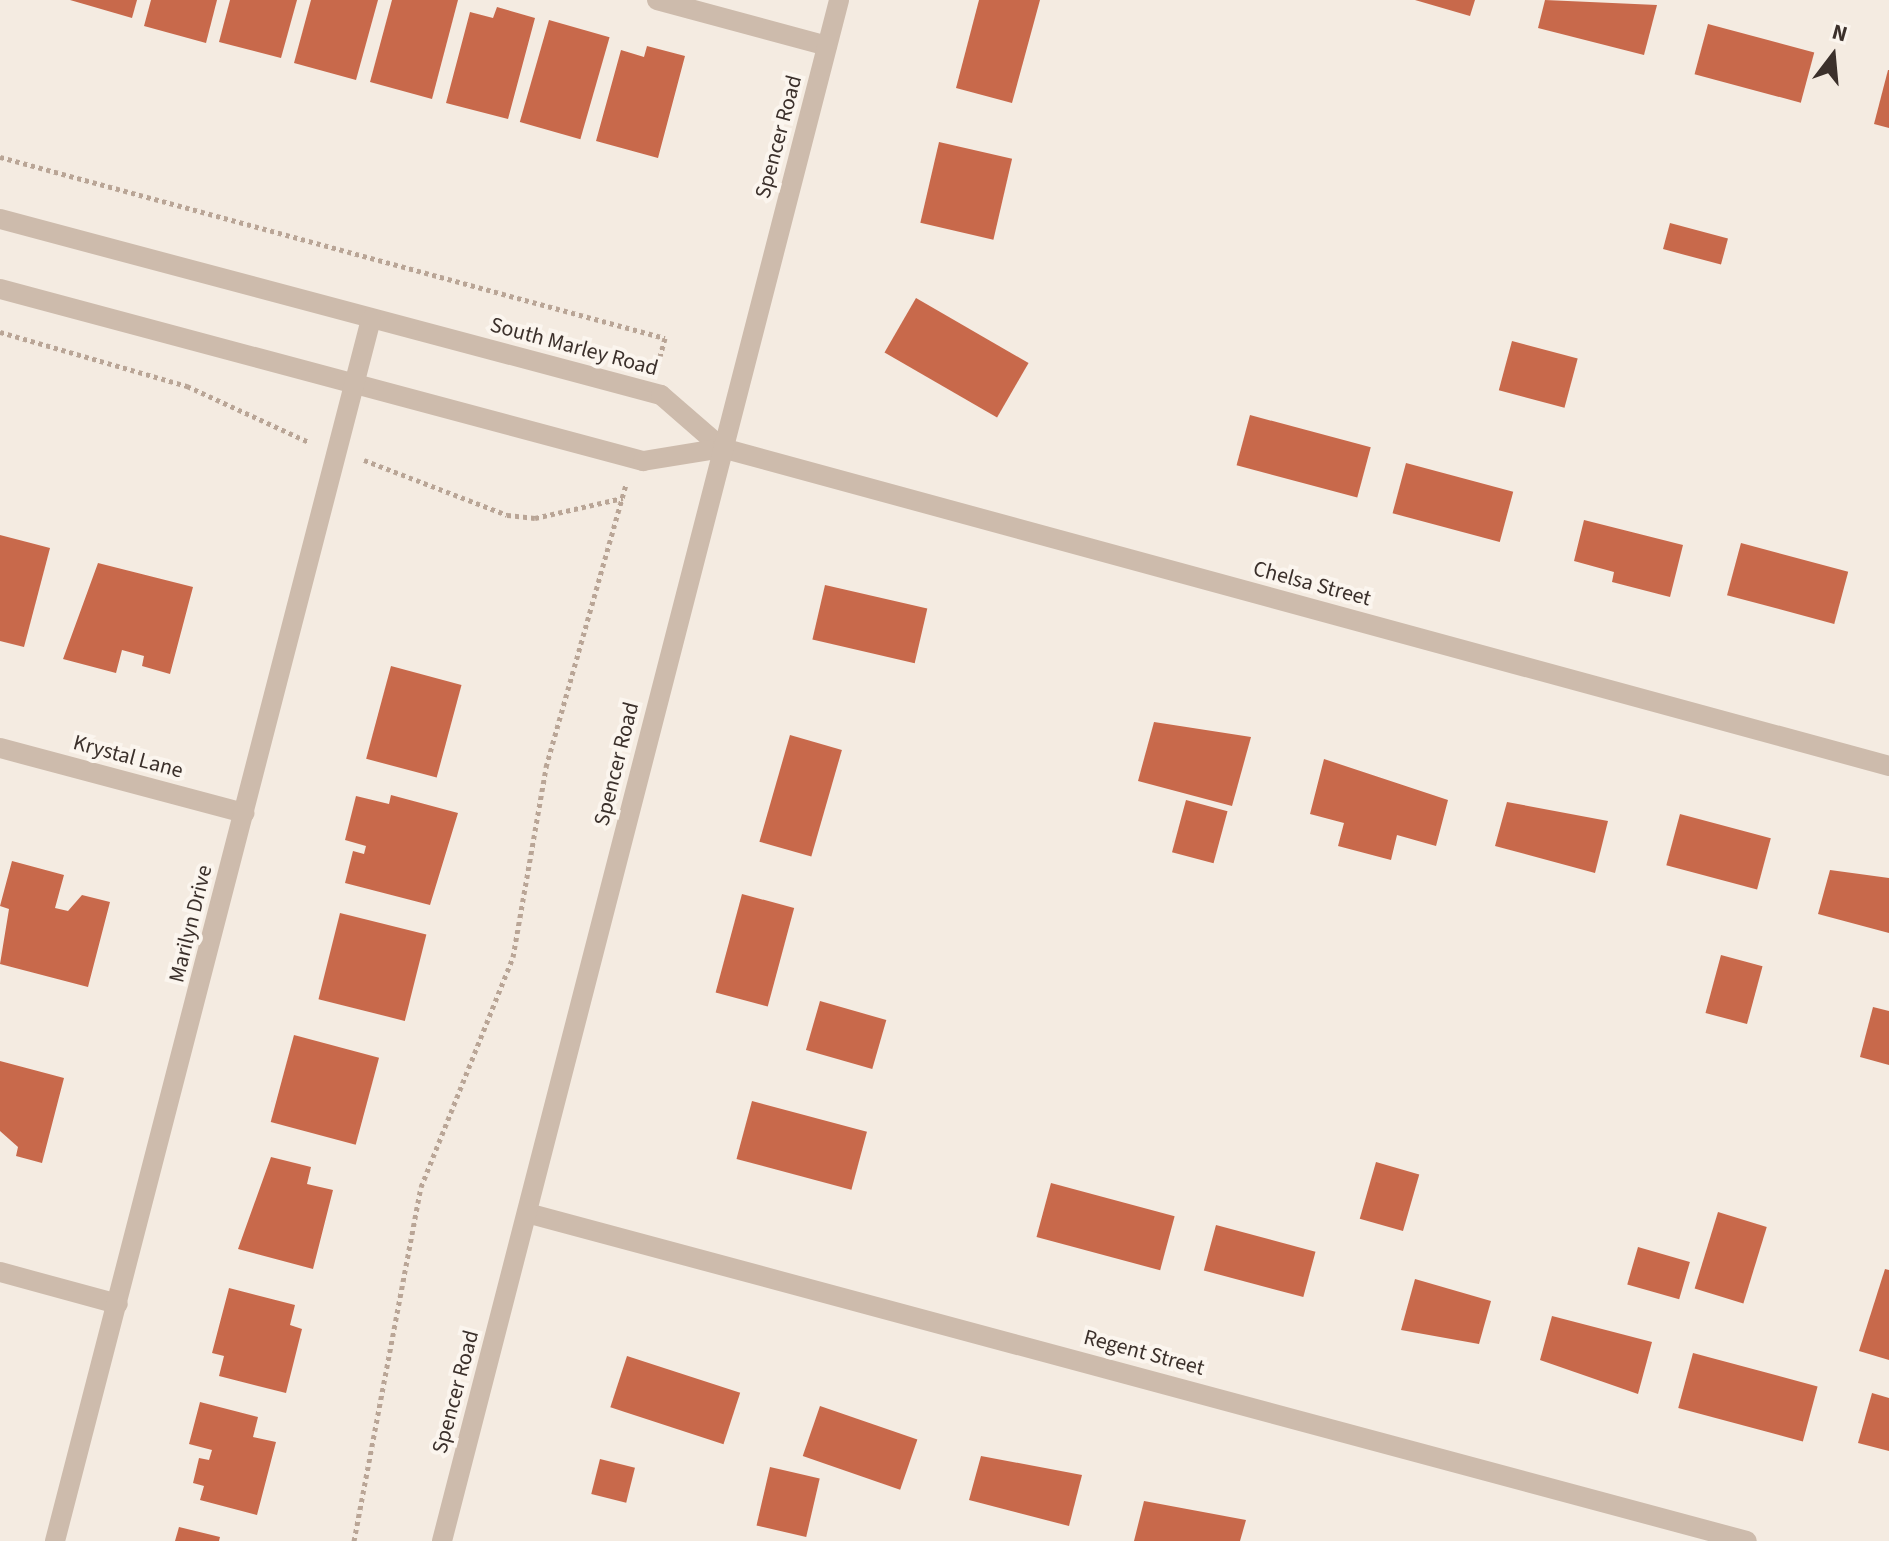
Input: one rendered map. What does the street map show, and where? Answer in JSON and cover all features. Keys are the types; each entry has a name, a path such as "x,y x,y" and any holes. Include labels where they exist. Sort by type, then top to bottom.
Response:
{"street":[{"path":"657,0 827,46"},
{"name":"Spencer Road","path":"442,1541 839,0"},
{"name":"South Marley Road","path":"0,219 650,392 722,448"},
{"path":"0,289 633,458 722,448"},
{"name":"Marilyn Drive","path":"55,1541 371,319"},
{"name":"Chelsa Street","path":"722,448 1889,766"},
{"name":"Krystal Lane","path":"0,748 244,813"},
{"name":"Regent Street","path":"527,1213 1747,1541"},
{"path":"0,1272 118,1304"}],"path":[{"path":"0,157 665,338 650,392"},
{"path":"354,1541 421,1187 513,957 546,767 633,458"}],"building":[{"path":"70,0 137,0 132,18"},
{"path":"151,0 217,0 206,43 144,26"},
{"path":"230,0 297,0 281,58 219,42"},
{"path":"311,0 378,0 356,80 294,63"},
{"path":"392,0 458,0 432,99 370,82"},
{"path":"979,0 1040,0 1012,103 956,88"},
{"path":"1415,0 1475,0 1470,16"},
{"path":"1545,0 1657,5 1644,55 1538,28"},
{"path":"497,7 535,18 508,119 446,103 470,12 493,18"},
{"path":"549,20 610,37 580,139 520,122"},
{"path":"1708,24 1814,52 1801,103 1695,74"},
{"path":"647,46 685,56 658,158 596,141 621,50 644,57"},
{"path":"1889,70 1889,128 1874,124"},
{"path":"939,142 1012,159 993,240 920,223"},
{"path":"1670,223 1728,239 1721,265 1663,249"},
{"path":"916,298 1029,363 997,418 884,353"},
{"path":"1512,341 1578,359 1564,408 1499,390"},
{"path":"1250,415 1371,447 1357,498 1237,465"},
{"path":"1406,463 1513,492 1500,542 1393,513"},
{"path":"1584,520 1683,545 1670,597 1612,582 1614,572 1574,561"},
{"path":"0,535 50,548 24,647 0,641"},
{"path":"1741,543 1848,572 1834,624 1727,595"},
{"path":"98,563 193,587 170,674 142,666 144,656 122,650 116,673 63,659"},
{"path":"825,585 927,609 915,663 812,640"},
{"path":"391,666 462,685 437,778 366,759"},
{"path":"1154,722 1251,737 1232,806 1138,781"},
{"path":"790,735 842,750 811,857 759,842"},
{"path":"1324,759 1448,800 1436,846 1397,835 1391,860 1338,846 1344,823 1310,814"},
{"path":"391,795 458,813 430,905 345,883 353,851 364,854 366,846 345,840 356,796 389,804"},
{"path":"1186,800 1228,811 1214,863 1172,852"},
{"path":"1507,802 1608,821 1595,873 1495,846"},
{"path":"1680,814 1771,838 1757,890 1666,865"},
{"path":"12,861 64,875 55,908 68,911 82,895 110,902 88,987 0,964 9,909 0,906"},
{"path":"1830,870 1889,878 1889,933 1818,914"},
{"path":"742,894 794,908 768,1007 716,993"},
{"path":"340,913 426,935 405,1021 318,999"},
{"path":"1721,955 1763,966 1747,1024 1705,1013"},
{"path":"820,1001 886,1020 872,1069 806,1050"},
{"path":"1873,1007 1889,1011 1889,1065 1860,1057"},
{"path":"294,1035 379,1058 356,1145 271,1122"},
{"path":"0,1061 64,1078 42,1163 16,1156 18,1147 0,1131"},
{"path":"752,1101 867,1132 851,1190 736,1159"},
{"path":"271,1157 311,1167 307,1184 333,1190 313,1269 238,1249"},
{"path":"1376,1162 1419,1174 1403,1231 1360,1219"},
{"path":"1051,1183 1175,1216 1160,1270 1037,1237"},
{"path":"1718,1212 1767,1227 1743,1303 1695,1289"},
{"path":"1216,1225 1315,1252 1303,1297 1204,1270"},
{"path":"1638,1247 1690,1262 1679,1299 1627,1284"},
{"path":"1885,1269 1889,1270 1889,1360 1859,1351"},
{"path":"1415,1279 1491,1301 1479,1344 1401,1330"},
{"path":"229,1288 295,1305 290,1325 302,1329 286,1393 219,1376 224,1356 212,1353"},
{"path":"1552,1316 1652,1342 1638,1394 1540,1360"},
{"path":"1693,1353 1818,1386 1803,1441 1678,1408"},
{"path":"627,1356 740,1393 723,1444 610,1407"},
{"path":"1872,1393 1889,1398 1889,1451 1858,1443"},
{"path":"200,1402 258,1417 253,1437 276,1442 257,1515 200,1500 204,1486 193,1483 199,1458 209,1460 212,1450 189,1444"},
{"path":"820,1406 917,1440 900,1490 803,1456"},
{"path":"981,1456 1082,1475 1069,1526 969,1500"},
{"path":"600,1459 635,1468 626,1503 591,1494"},
{"path":"770,1467 820,1478 806,1537 757,1525"},
{"path":"1144,1501 1246,1520 1240,1541 1134,1541"},
{"path":"179,1527 220,1537 219,1541 175,1541"}]}
